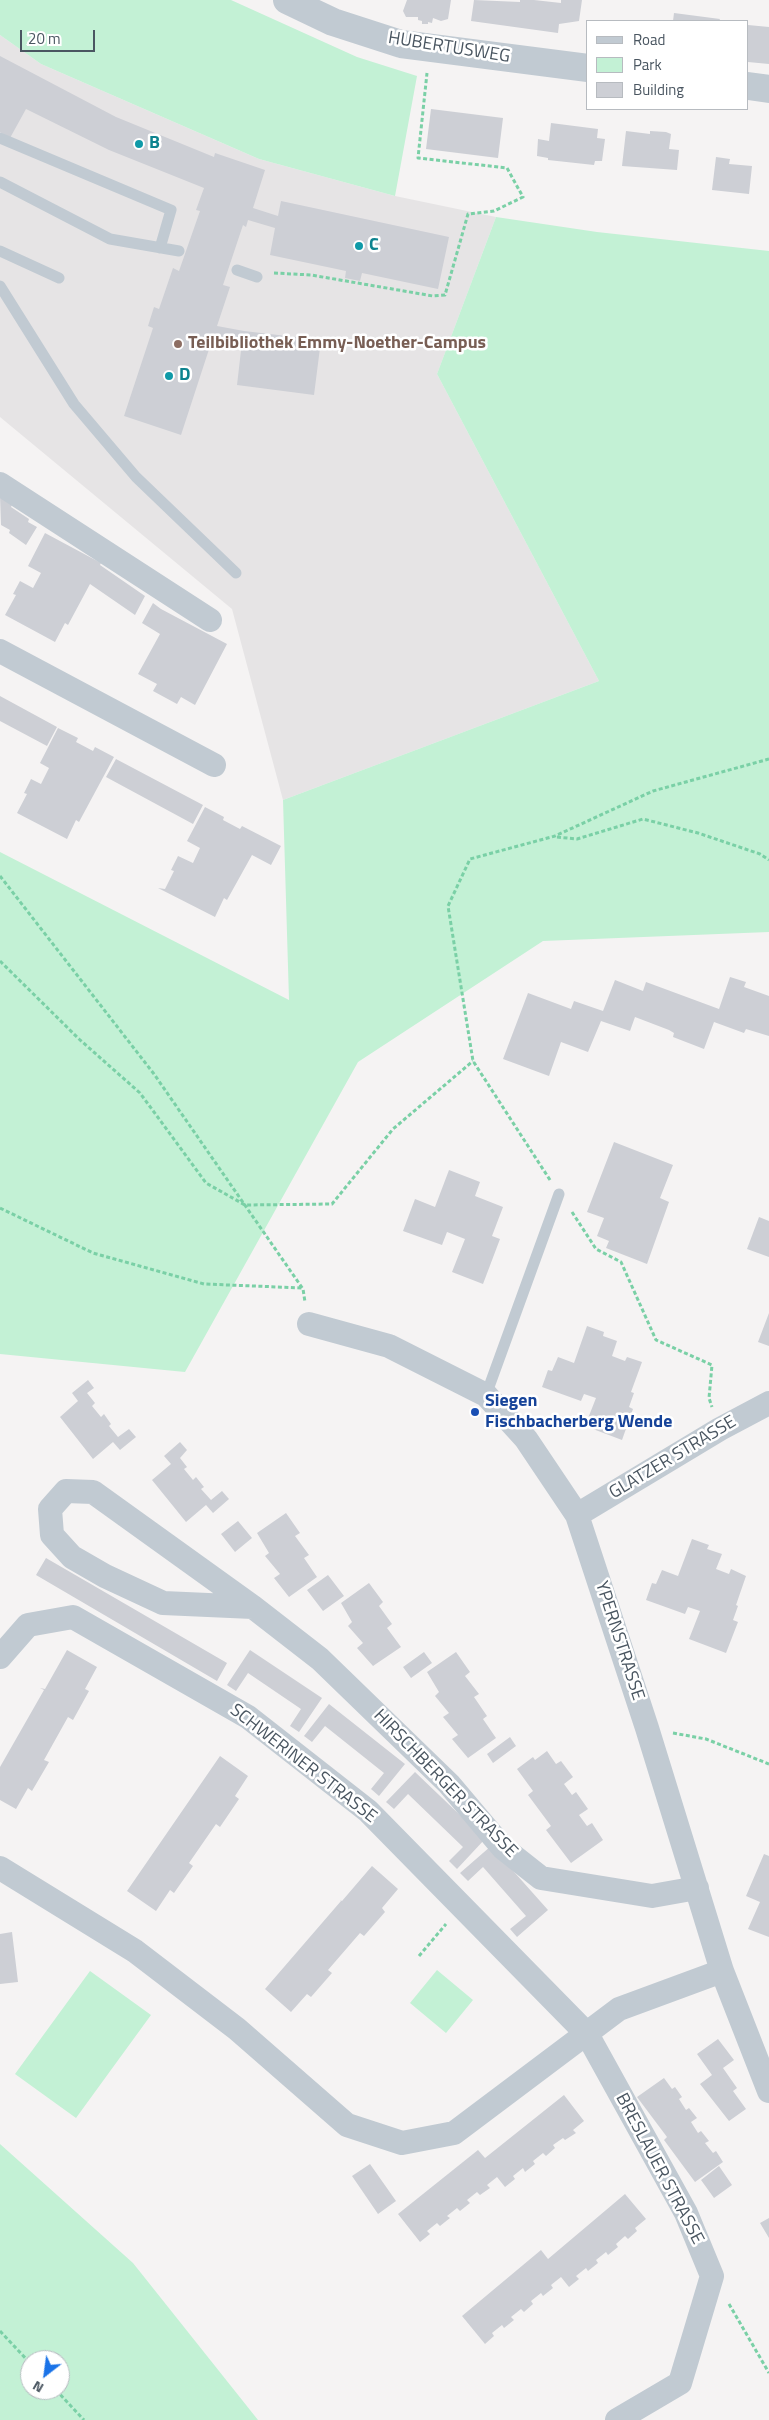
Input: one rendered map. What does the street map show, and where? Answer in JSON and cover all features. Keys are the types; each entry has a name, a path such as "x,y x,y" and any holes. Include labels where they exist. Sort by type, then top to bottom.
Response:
{"street":[{"name":"HUBERTUSWEG","path":"287,0 333,22 401,44 586,68"},
{"path":"749,86 769,89"},
{"path":"0,484 210,620"},
{"path":"0,651 214,765"},
{"name":"YPERNSTRASSE","path":"309,1324 389,1346 486,1395 526,1439 577,1516 647,1728 722,1972 769,2091"},
{"name":"GLATZER STRASSE","path":"577,1516 720,1429 769,1403"},
{"name":"HIRSCHBERGER STRASSE","path":"253,1607 163,1603 105,1576 72,1557 52,1535 50,1509 66,1491 93,1492 253,1607 320,1659 449,1784 503,1848 541,1878 652,1896 697,1888"},
{"name":"SCHWERINER STRASSE","path":"0,1657 28,1625 73,1617 248,1717 368,1811 587,2034"},
{"path":"0,1868 135,1951 237,2029 347,2125 402,2143 454,2133 619,2009 722,1972"},
{"name":"BRESLAUER STRASSE","path":"587,2034 686,2213 712,2276"},
{"path":"617,2420 680,2382 712,2276"}],"lane":[{"path":"0,138 170,210 160,248"},
{"path":"0,182 110,239 179,251"},
{"path":"0,251 59,278"},
{"path":"236,270 257,277"},
{"path":"0,286 74,404 136,477 236,573"},
{"path":"486,1395 559,1194"}],"path":[{"path":"257,277 273,273 311,275 433,296 445,295 468,214 494,211 523,196 507,168 418,158 424,103"},
{"path":"720,1429 709,1398 712,1365 656,1340 621,1262 596,1249 473,1061 448,906 470,859 555,836 653,791 769,759"},
{"path":"555,836 577,839 643,819 698,833 760,854 769,860"},
{"path":"0,876 154,1074 304,1288 204,1284 93,1253 0,1208"},
{"path":"0,961 79,1039 140,1093 206,1183 245,1205 332,1204 393,1129 473,1061"},
{"path":"706,1739 769,1764"},
{"path":"419,1956 461,1907"},
{"path":"712,2276 769,2373"},
{"path":"0,2331 20,2352"},
{"path":"65,2400 84,2420"}],"shaded area":[{"path":"0,35 41,64 259,159 395,196 496,217 437,374 599,681 283,800 232,609 0,417"}],"green space":[{"path":"0,0 231,0 357,57 417,76 395,196 259,159 41,64 0,35"},
{"path":"496,217 597,232 769,251 769,932 543,941 358,1062 185,1372 0,1354 0,852 289,1000 283,800 599,681 437,374"},
{"path":"437,1970 473,2000 446,2033 410,2003"},
{"path":"90,1971 151,2015 76,2118 15,2074"},
{"path":"0,2144 133,2263 258,2420 0,2420"}],"building":[{"path":"407,0 451,0 448,19 441,21 433,18 432,23 422,24 418,17 406,17 403,11"},
{"path":"474,0 520,2 520,0 534,0 561,3 561,0 582,0 579,21 559,24 558,33 471,21"},
{"path":"674,13 720,19 720,20 673,20"},
{"path":"749,25 769,27 769,64 749,62"},
{"path":"0,56 116,117 214,157 215,153 265,170 253,208 278,216 281,201 449,237 438,289 362,273 360,281 345,278 346,271 270,255 275,228 248,220 246,227 243,225 223,285 230,287 217,326 321,340 314,395 237,385 242,342 213,337 181,435 124,416 153,328 148,326 154,307 159,309 173,268 179,271 200,211 196,210 204,188 109,150 26,109 10,138 0,132"},
{"path":"431,109 503,118 498,158 426,149"},
{"path":"551,123 598,129 597,138 605,139 602,161 595,161 594,165 548,160 548,158 537,156 538,139 549,141"},
{"path":"626,131 650,134 650,131 666,132 671,134 669,149 679,150 677,170 622,166"},
{"path":"716,157 730,159 729,164 752,166 749,194 712,190"},
{"path":"0,496 12,505 11,507 29,519 28,522 37,527 26,545 9,533 10,530 1,525"},
{"path":"45,533 101,563 100,565 145,596 135,615 90,584 68,625 65,623 55,642 5,615 16,595 13,594 20,581 33,588 41,573 28,566"},
{"path":"153,603 227,644 195,705 181,697 177,704 153,691 157,684 138,674 160,634 142,623"},
{"path":"0,696 57,727 47,746 0,721"},
{"path":"58,728 78,738 76,742 93,751 95,747 114,757 79,822 76,820 67,839 17,813 27,794 24,793 31,779 41,784 49,768 40,763"},
{"path":"116,759 203,805 193,824 106,777"},
{"path":"205,807 224,817 223,820 240,829 242,826 281,846 271,865 252,855 227,900 224,898 215,917 158,888 165,889 174,871 171,870 178,856 193,863 200,848 187,841"},
{"path":"730,977 746,982 744,987 769,996 769,1036 746,1029 744,1033 714,1022 704,1049 673,1037 674,1033 669,1030 635,1017 630,1031 601,1021 588,1052 561,1042 549,1076 503,1059 528,993 571,1009 574,1001 603,1011 615,980 643,991 646,982 719,1009"},
{"path":"614,1142 673,1165 660,1198 669,1202 647,1264 606,1248 609,1241 597,1236 604,1218 587,1212"},
{"path":"449,1170 480,1182 475,1196 503,1207 492,1236 500,1239 483,1284 452,1272 465,1239 447,1232 442,1245 403,1231 415,1199 435,1207"},
{"path":"759,1217 769,1221 769,1257 747,1249"},
{"path":"769,1313 769,1346 758,1342"},
{"path":"587,1326 604,1332 603,1336 617,1341 612,1356 625,1361 627,1357 642,1362 631,1392 634,1393 629,1407 633,1409 622,1440 585,1426 596,1398 584,1394 581,1401 542,1387 548,1370 552,1371 558,1357 574,1363"},
{"path":"88,1380 94,1388 87,1393 95,1403 92,1406 101,1417 104,1414 111,1424 109,1426 118,1437 129,1429 136,1437 120,1450 113,1442 93,1459 60,1417 78,1401 72,1393"},
{"path":"180,1442 187,1450 180,1458 187,1467 184,1469 193,1480 196,1477 204,1487 201,1489 211,1500 222,1491 229,1499 213,1513 206,1505 186,1522 152,1480 171,1464 164,1456"},
{"path":"286,1513 300,1533 295,1536 309,1555 304,1558 317,1577 289,1597 274,1578 280,1574 265,1556 269,1553 257,1533"},
{"path":"238,1521 252,1538 235,1552 221,1534"},
{"path":"692,1539 709,1545 707,1549 722,1554 716,1569 729,1574 731,1569 746,1576 733,1620 738,1622 726,1653 689,1639 700,1611 688,1607 685,1614 646,1600 652,1583 656,1584 662,1570 678,1576"},
{"path":"46,1558 227,1663 217,1681 36,1575"},
{"path":"328,1575 344,1596 323,1611 307,1590"},
{"path":"369,1583 383,1602 379,1606 392,1624 387,1628 401,1647 373,1666 357,1648 363,1643 348,1626 352,1622 341,1603"},
{"path":"67,1650 97,1667 85,1689 89,1691 73,1720 68,1717 44,1760 49,1762 32,1791 28,1788 16,1809 0,1800 0,1767 44,1690 40,1688 45,1689"},
{"path":"250,1650 322,1698 299,1732 290,1726 301,1709 248,1673 236,1691 227,1685"},
{"path":"424,1652 432,1663 411,1678 403,1667"},
{"path":"456,1652 470,1672 465,1676 479,1694 474,1697 487,1716 483,1719 496,1738 468,1758 452,1739 458,1735 443,1717 449,1713 435,1696 439,1692 427,1672"},
{"path":"329,1704 405,1764 379,1796 371,1789 384,1773 325,1726 312,1742 304,1736"},
{"path":"510,1737 516,1746 493,1763 487,1754"},
{"path":"547,1751 556,1764 561,1761 573,1777 564,1784 572,1795 576,1792 588,1809 579,1815 587,1826 592,1823 603,1840 571,1863 546,1830 551,1826 528,1795 533,1791 517,1769 533,1757 535,1760"},
{"path":"220,1756 248,1776 235,1796 239,1799 220,1827 216,1824 189,1863 193,1866 174,1893 170,1890 156,1911 127,1891"},
{"path":"415,1772 485,1839 457,1869 449,1861 463,1847 408,1794 394,1809 386,1802"},
{"path":"491,1846 548,1910 517,1937 510,1929 526,1916 483,1867 468,1881 460,1873"},
{"path":"764,1854 769,1856 769,1937 748,1929 760,1902 746,1896"},
{"path":"372,1866 398,1889 382,1908 385,1912 364,1936 360,1933 328,1970 332,1973 311,1997 307,1994 291,2012 265,1989 340,1900 342,1901"},
{"path":"12,1932 18,1982 0,1984 0,1934"},
{"path":"718,2039 734,2060 723,2068 737,2088 733,2091 746,2109 729,2121 700,2084 712,2075 697,2054"},
{"path":"664,2078 672,2089 675,2087 682,2097 679,2099 686,2110 689,2108 697,2118 691,2122 698,2133 701,2131 709,2141 705,2143 713,2153 716,2151 723,2162 695,2182 664,2140 667,2137 637,2097"},
{"path":"564,2095 584,2121 573,2130 576,2133 565,2140 563,2138 553,2145 555,2148 546,2156 543,2153 533,2161 535,2164 525,2172 523,2168 513,2176 515,2179 505,2187 497,2177 487,2185 490,2188 480,2195 477,2192 467,2200 470,2203 460,2211 457,2208 447,2216 450,2218 440,2226 437,2223 427,2231 430,2234 420,2242 398,2214 478,2150 485,2158"},
{"path":"370,2164 396,2201 378,2214 352,2176"},
{"path":"719,2166 732,2185 714,2198 701,2180"},
{"path":"625,2194 646,2219 635,2228 637,2231 628,2239 625,2236 616,2244 618,2247 608,2255 606,2252 596,2260 598,2263 588,2271 586,2268 576,2276 579,2279 569,2287 561,2277 551,2285 553,2288 543,2296 541,2293 531,2301 533,2304 524,2312 521,2309 511,2317 514,2320 504,2328 502,2325 492,2333 494,2336 485,2344 462,2316 541,2250 548,2259"},
{"path":"769,2218 769,2238 760,2223"}],"place":[{"name":"B","path":"139,144"},
{"name":"C","path":"359,246"},
{"name":"Teilbibliothek Emmy-Noether-Campus","path":"178,344"},
{"name":"D","path":"169,376"},
{"name":"Siegen Fischbacherberg Wende","path":"475,1412"}]}
